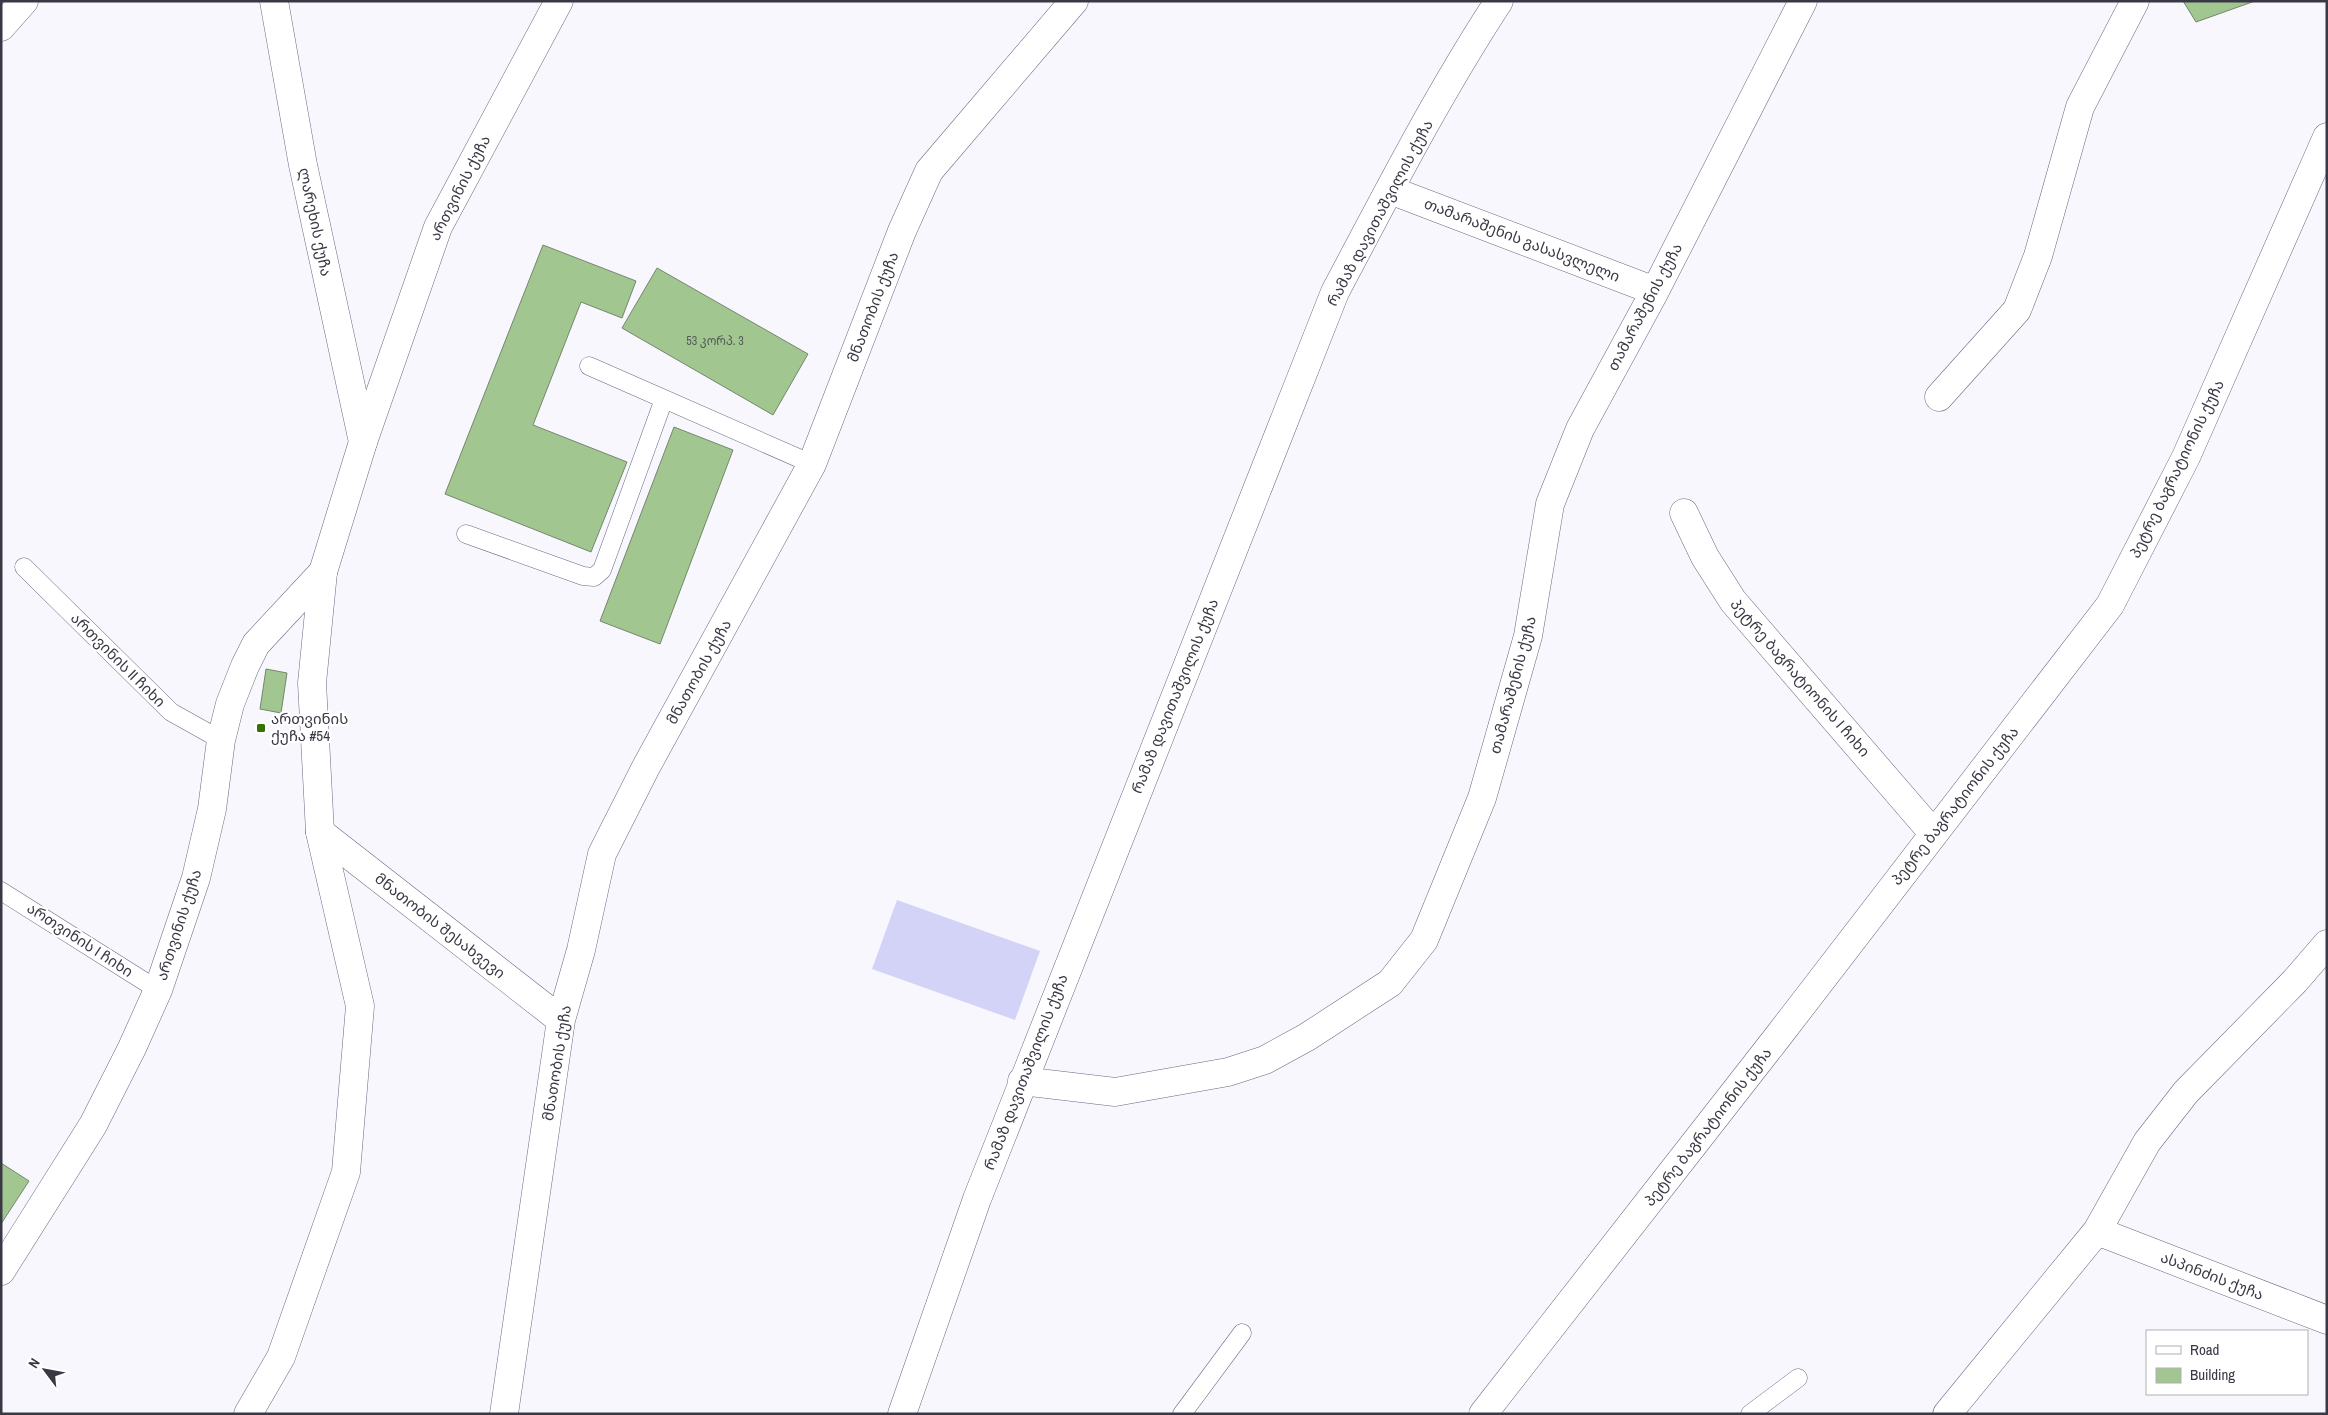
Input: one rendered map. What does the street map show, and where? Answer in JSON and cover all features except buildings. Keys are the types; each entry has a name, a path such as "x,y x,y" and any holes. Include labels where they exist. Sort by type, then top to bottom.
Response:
{"street":[{"path":"1,27 24,1"},
{"name":"ლარეხის ქუჩა","path":"274,1 303,166 363,442"},
{"name":"ართვინის ქუჩა","path":"1,1271 93,1125 132,1048 158,990 196,878 212,809 221,740 230,704 245,666 256,644 323,572 363,442 438,227 559,1"},
{"name":"მნათობის ქუჩა","path":"504,1414 561,1020 581,950 602,854 646,767 812,464 902,231 930,171 1074,1"},
{"name":"რამაზ დავითაშვილის ქუჩა","path":"902,1414 977,1199 1022,1081 1334,292 1390,190 1499,1"},
{"name":"თამარაშენის ქუჩა","path":"1022,1081 1114,1092 1228,1072 1265,1060 1307,1037 1390,983 1424,940 1482,798 1528,636 1550,504 1580,429 1654,291 1803,1"},
{"path":"1940,397 2018,310 2038,256 2080,107 2135,1"},
{"name":"პეტრე ბაგრატიონის ქუჩა","path":"1483,1414 1776,1039 1933,833 2110,606 2186,457 2327,137"},
{"name":"თამარაშენის გასასვლელი","path":"1390,190 1654,291"},
{"name":"პეტრე ბაგრატიონის I ჩიხი","path":"1684,512 1705,557 1733,601 1933,833"},
{"path":"248,1414 281,1357 346,1172 360,1006 320,832 312,684 323,572"},
{"name":"მნათობის შესახვევი","path":"320,832 561,1020"},
{"path":"1947,1414 2097,1231 2147,1142 2186,1092 2295,980 2327,944"},
{"name":"ასპინძის ქუჩა","path":"2097,1231 2327,1320"}],"lane":[{"path":"589,366 812,464"},
{"path":"466,534 583,576 594,577 602,570 664,399"},
{"name":"ართვინის II ჩიხი","path":"24,567 171,712 221,740"},
{"name":"ართვინის I ჩიხი","path":"1,890 158,990"},
{"path":"1182,1414 1242,1333"},
{"path":"1750,1414 1798,1378"}],"shaded area":[{"path":"897,900 1040,951 1015,1020 872,969"}],"place":[{"name":"ართვინის ქუჩა #54","path":"261,728"}]}
